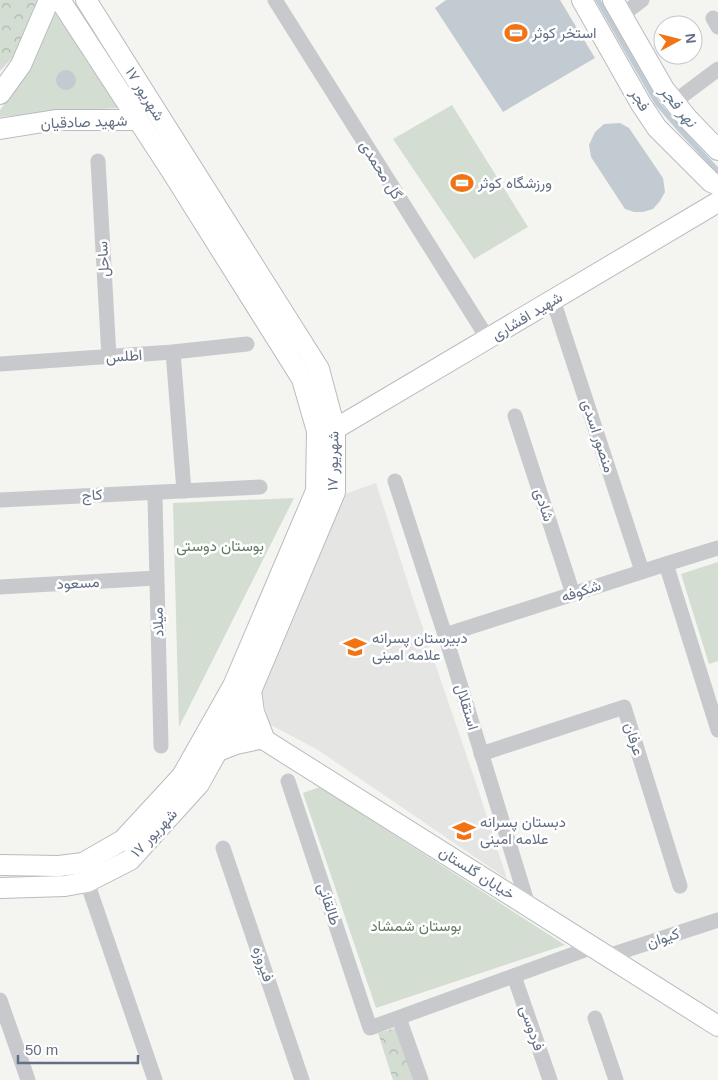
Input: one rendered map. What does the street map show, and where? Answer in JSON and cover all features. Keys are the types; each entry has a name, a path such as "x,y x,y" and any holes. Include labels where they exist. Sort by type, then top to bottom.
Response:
{"main road":[{"path":"0,94 21,65 48,0"},
{"name":"۱۷ شهریور","path":"0,888 65,886 87,882 130,860 199,784 218,751 233,686 316,491 326,430 302,379 60,0"},
{"name":"۱۷ شهریور","path":"0,866 59,866 83,863 123,840 182,776 227,716 251,691 335,492 318,369 86,0"},
{"name":"فجر","path":"582,0 657,128 711,182 718,185"},
{"name":"فجر","path":"617,8 664,89 688,119 718,150"},
{"name":"شهید صادقیان","path":"0,129 56,120 138,120"},
{"name":"شهید افشاری","path":"326,430 488,339 718,202"},
{"path":"218,751 236,744 264,738 254,712 251,691"},
{"name":"خیابان گلستان","path":"227,716 718,1026"}],"street":[{"name":"گل محمدی","path":"275,0 488,339"},
{"path":"617,8 642,0"},
{"path":"674,102 718,69"},
{"name":"ساحل","path":"98,161 109,357"},
{"name":"منصور اسدی","path":"553,300 642,571"},
{"name":"اطلس","path":"0,364 173,352 247,344"},
{"path":"173,352 184,491"},
{"name":"شادی","path":"515,416 573,594"},
{"name":"استقلال","path":"395,481 445,635 528,906"},
{"name":"کاج","path":"0,500 260,487"},
{"name":"میلاد","path":"155,498 161,746"},
{"name":"شکوفه","path":"445,635 718,548"},
{"path":"666,564 718,730"},
{"name":"مسعود","path":"0,587 156,578"},
{"name":"عرفان","path":"481,754 624,706 680,886"},
{"name":"طالقانی","path":"288,781 370,1028"},
{"name":"فیروزه","path":"224,848 302,1080"},
{"path":"87,882 156,1080"},
{"name":"کیوان","path":"370,1028 514,976 718,920"},
{"name":"فردوسی","path":"514,976 550,1080"},
{"path":"0,1000 28,1080"},
{"path":"399,1018 421,1080"},
{"path":"595,1018 616,1080"}],"shaded area":[{"name":"استخر کوثر","path":"446,0 560,0 595,58 503,112 435,8"},
{"path":"66,70 73,73 76,80 73,87 66,90 59,87 56,80 59,73"},
{"path":"620,123 629,128 663,178 665,192 653,209 634,212 625,209 591,157 589,145 595,132 604,124"},
{"name":"دبیرستان پسرانه علامه امینی","path":"376,483 507,879 318,750 269,724 261,691 345,494"}],"green space":[{"path":"0,0 37,0 15,55 0,71"},
{"path":"55,8 119,108 59,111 0,117 0,110 29,69"},
{"name":"ورزشگاه کوثر","path":"452,105 528,227 474,259 393,139"},
{"name":"بوستان دوستی","path":"294,498 179,727 173,503"},
{"path":"718,562 718,661 709,664 681,574"},
{"name":"بوستان شمشاد","path":"320,787 565,945 376,1008 303,793"},
{"path":"396,1028 413,1080 393,1080 378,1033"}],"waterway":[{"name":"نهر فجر","path":"598,0 657,103 718,171"}],"place":[{"name":"استخر کوثر","path":"516,33"},
{"name":"ورزشگاه کوثر","path":"462,183"},
{"name":"دبیرستان پسرانه علامه امینی","path":"355,647"},
{"name":"دبستان پسرانه علامه امینی","path":"464,831"}]}
